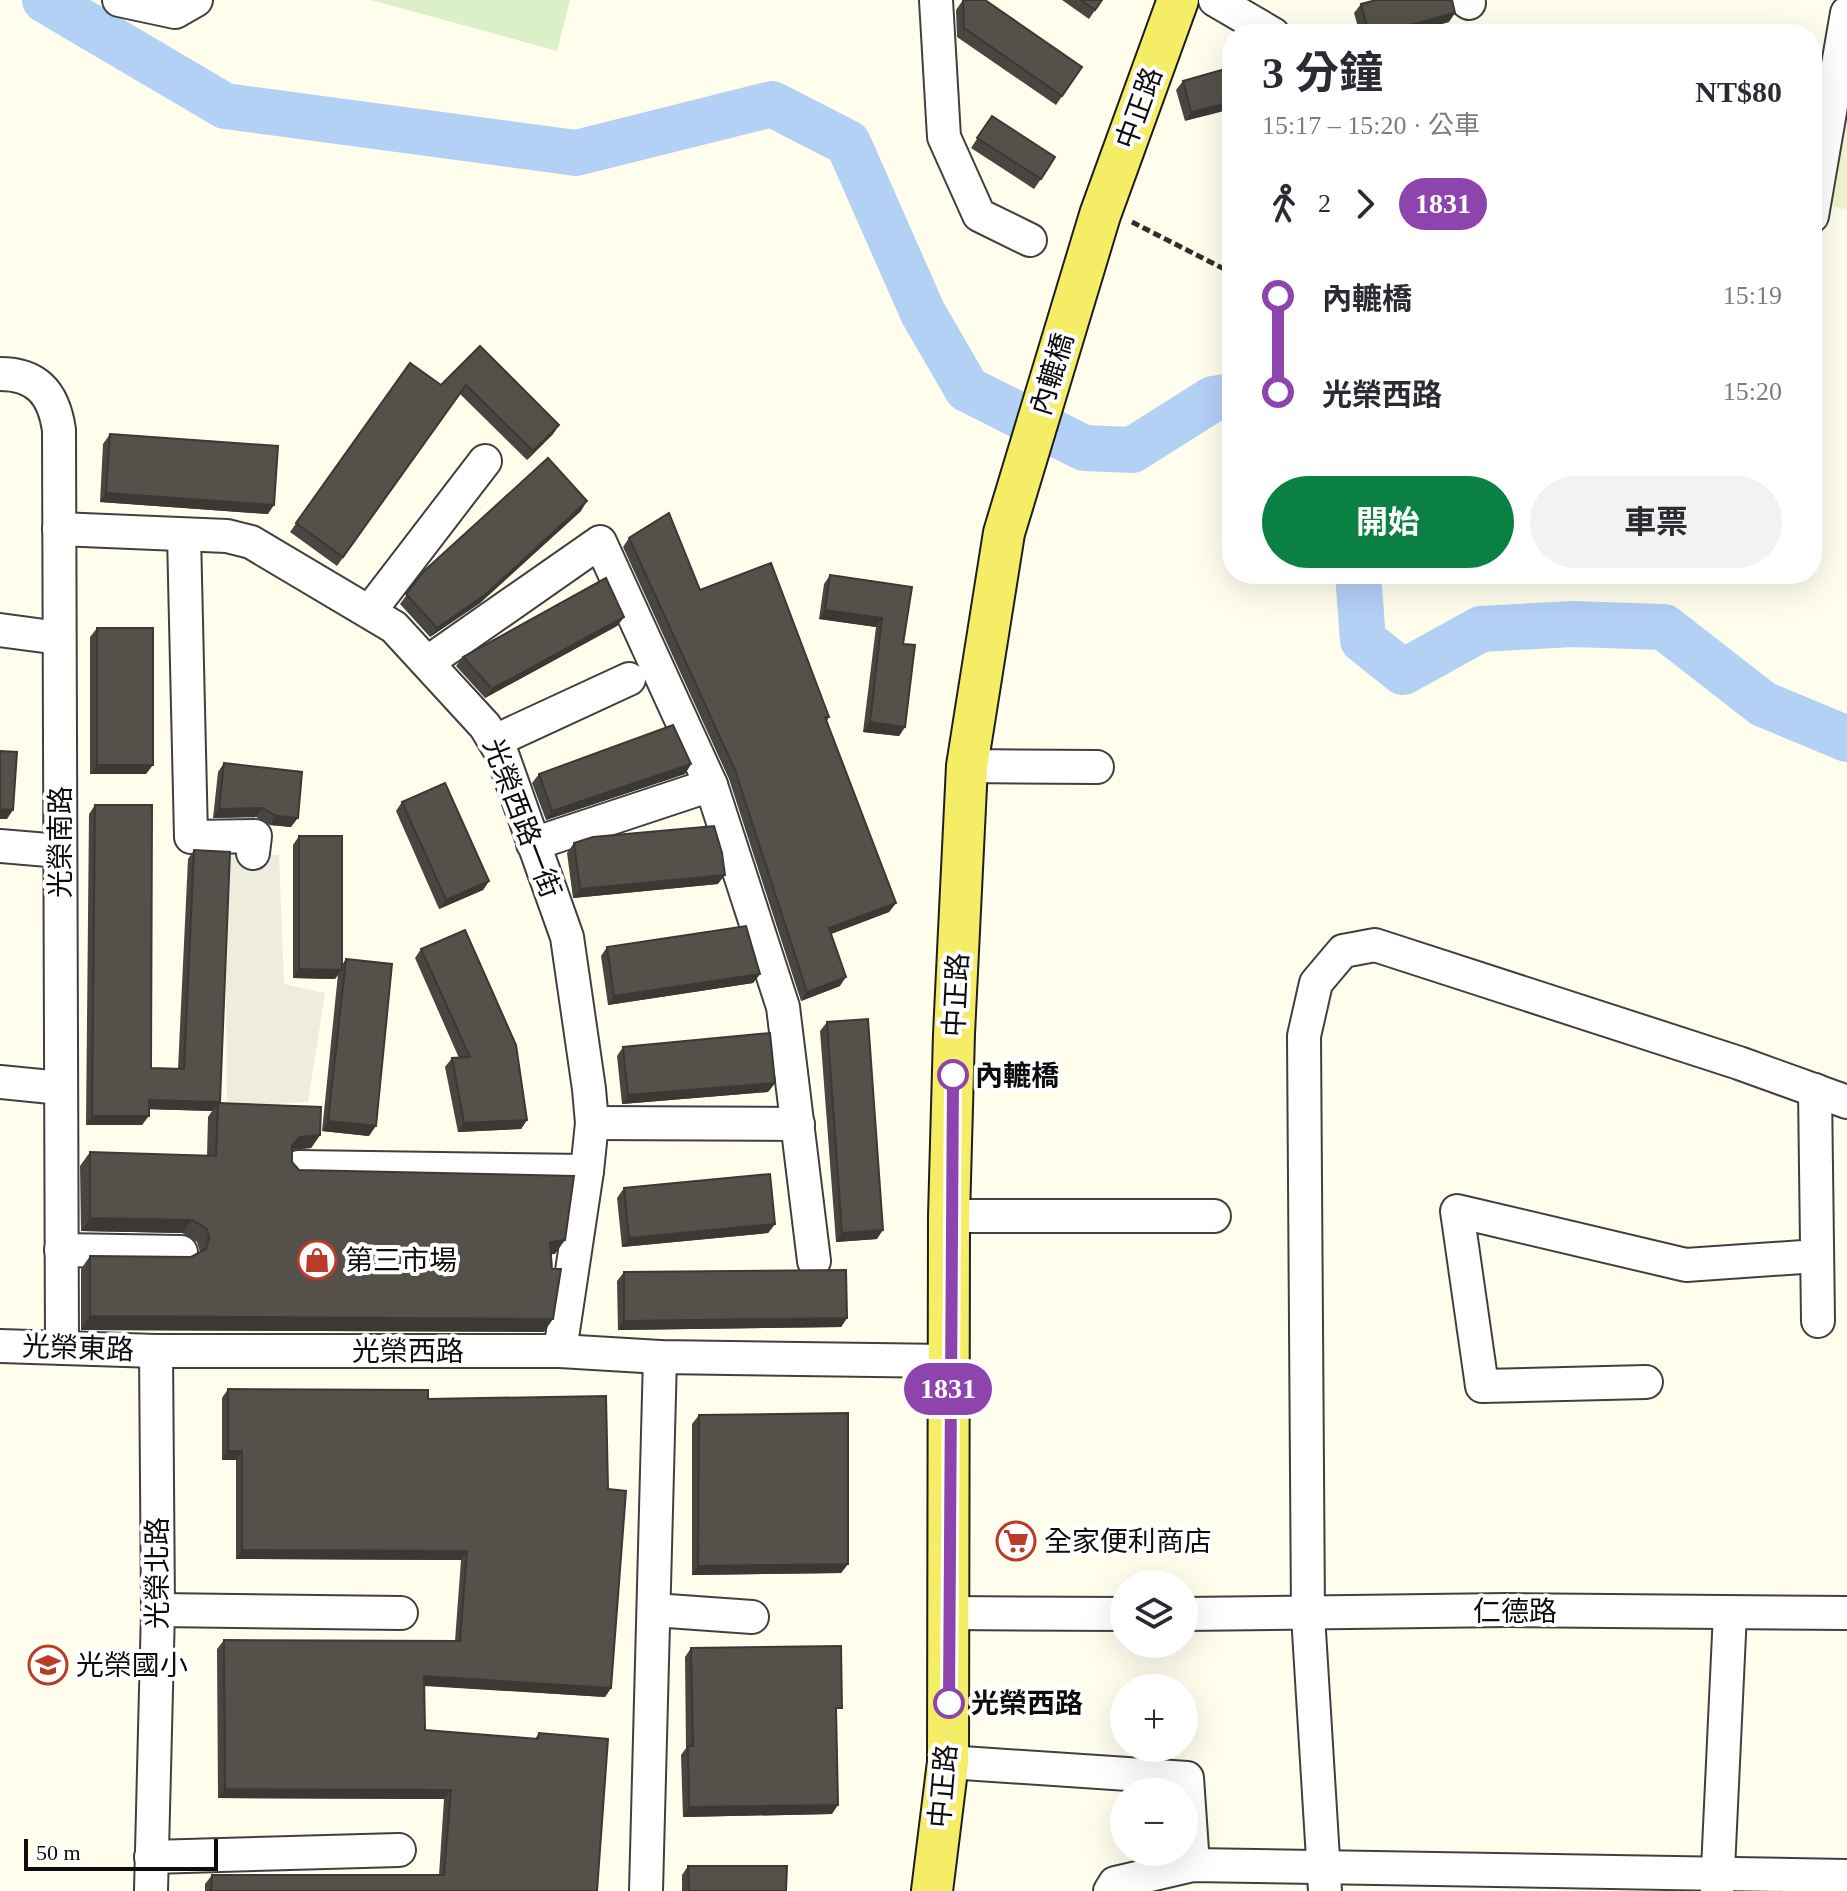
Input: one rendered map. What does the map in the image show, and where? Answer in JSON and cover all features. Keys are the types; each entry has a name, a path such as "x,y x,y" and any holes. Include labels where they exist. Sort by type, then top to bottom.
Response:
{"main road":[{"name":"中正路","path":"1101,211 1178,0"},
{"name":"內轆橋","path":"1004,533 1101,211"},
{"name":"中正路","path":"932,1891 948,1762 949,1216 967,766 1004,533"}],"street":[{"path":"119,0 175,12 196,0"},
{"path":"936,0 944,137 979,215 1030,240"},
{"path":"1215,0 1256,24"},
{"path":"1822,158 1847,13"},
{"name":"光榮南路","path":"0,374 29,377 46,390 56,408 62,1348"},
{"path":"370,611 485,461"},
{"name":"光榮西路一街","path":"59,529 227,536 251,542 394,627 495,741 567,937 592,1123 560,1351"},
{"path":"184,535 191,837 255,836 253,853"},
{"path":"428,662 600,542 711,785 783,1007 814,1261"},
{"path":"0,630 59,638"},
{"path":"495,741 629,679"},
{"path":"967,766 1097,767"},
{"path":"533,844 711,785"},
{"path":"0,846 60,851"},
{"path":"1324,1880 1308,1615 1304,1036 1316,983 1343,951 1375,945 1847,1102"},
{"path":"0,1082 61,1088"},
{"path":"1815,1090 1818,1321"},
{"path":"592,1123 798,1124"},
{"path":"299,1167 587,1171"},
{"path":"1646,1382 1482,1386 1457,1211 1686,1265 1817,1256"},
{"path":"949,1216 1214,1216"},
{"path":"61,1250 181,1252"},
{"name":"光榮東路","path":"0,1346 156,1351"},
{"name":"光榮西路","path":"156,1351 560,1351 660,1357 948,1361"},
{"name":"光榮北路","path":"151,1891 158,1610 156,1351"},
{"path":"646,1891 660,1357"},
{"path":"158,1610 401,1613"},
{"path":"654,1610 752,1617"},
{"name":"仁德路","path":"1198,1614 1508,1610 1847,1613"},
{"path":"950,1613 1110,1614"},
{"path":"1717,1883 1730,1613"},
{"path":"948,1762 1187,1778"},
{"path":"151,1857 399,1850"},
{"path":"1110,1891 1115,1883 1189,1866"},
{"path":"1198,1866 1269,1879 1324,1880 1717,1883 1847,1876"}],"path":[{"path":"1101,211 1222,268"}],"green space":[{"path":"371,0 570,0 557,51"},
{"path":"1847,102 1847,209 1828,206"}],"shaded area":[{"path":"225,852 279,855 284,984 325,993 308,1102 227,1107"}],"building":[{"path":"963,0 985,0 1082,67 1062,96 964,28"},
{"path":"1081,0 1102,0 1095,10"},
{"path":"1376,0 1452,0 1455,13 1414,24 1366,24 1361,4"},
{"path":"1222,70 1222,104 1191,112 1183,81"},
{"path":"992,116 1055,157 1041,179 977,138"},
{"path":"480,346 559,425 533,451 466,385 343,557 296,523 410,363 441,385"},
{"path":"110,434 278,446 274,505 106,493"},
{"path":"548,458 587,501 486,594 437,628 406,594 423,572"},
{"path":"669,513 700,590 771,563 829,717 825,717 896,903 829,928 846,977 807,992 735,770 629,538"},
{"path":"830,575 912,587 903,644 915,645 905,727 870,722 882,618 825,610"},
{"path":"606,578 624,617 492,689 463,657"},
{"path":"97,628 153,628 153,765 97,765"},
{"path":"673,725 691,764 552,811 539,774"},
{"path":"0,751 17,752 13,810 0,809"},
{"path":"224,763 302,772 298,818 276,816 262,808 219,809"},
{"path":"445,783 489,881 446,900 402,802"},
{"path":"95,805 152,805 151,1068 184,1069 194,850 230,852 220,1102 149,1100 149,1116 92,1116"},
{"path":"714,826 725,875 580,889 574,843 593,837"},
{"path":"299,836 342,836 342,970 299,969"},
{"path":"746,926 760,974 614,996 607,947"},
{"path":"465,930 516,1045 527,1120 464,1123 452,1058 470,1057 421,949"},
{"path":"346,959 392,964 376,1126 328,1121"},
{"path":"868,1019 883,1230 842,1233 827,1022"},
{"path":"770,1033 775,1083 628,1095 623,1047"},
{"name":"第三市場","path":"218,1103 321,1107 320,1135 300,1137 292,1145 292,1162 299,1170 574,1176 565,1240 550,1242 552,1269 561,1269 553,1319 90,1316 90,1256 191,1257 206,1249 209,1238 207,1229 192,1220 90,1218 90,1152 216,1156"},
{"path":"770,1174 775,1224 629,1238 624,1188"},
{"path":"846,1270 847,1318 624,1321 624,1272"},
{"path":"228,1389 428,1390 428,1399 606,1396 608,1489 626,1491 611,1688 424,1676 425,1730 538,1739 539,1733 608,1739 597,1891 211,1891 212,1875 444,1875 451,1790 225,1789 224,1640 460,1641 467,1551 242,1550 242,1451 228,1451"},
{"path":"848,1413 848,1564 698,1566 699,1415"},
{"path":"841,1646 842,1708 836,1708 838,1805 689,1807 688,1746 693,1746 691,1648"},
{"path":"688,1866 787,1866 786,1891 689,1891"}],"waterway":[{"path":"45,0 225,106 576,153 772,104 848,143 923,313 967,389 1084,448 1132,450 1213,399 1222,398"},
{"path":"1359,584 1363,640 1403,672 1481,629 1572,624 1664,627 1763,704 1847,739"}],"bus line":[{"name":"1831","path":"949,1703 948,1361 953,1075"}],"place":[{"name":"內轆橋","path":"953,1075"},
{"name":"第三市場","path":"317,1260"},
{"name":"全家便利商店","path":"1016,1541"},
{"name":"光榮國小","path":"48,1665"},
{"name":"光榮西路","path":"949,1703"}]}
